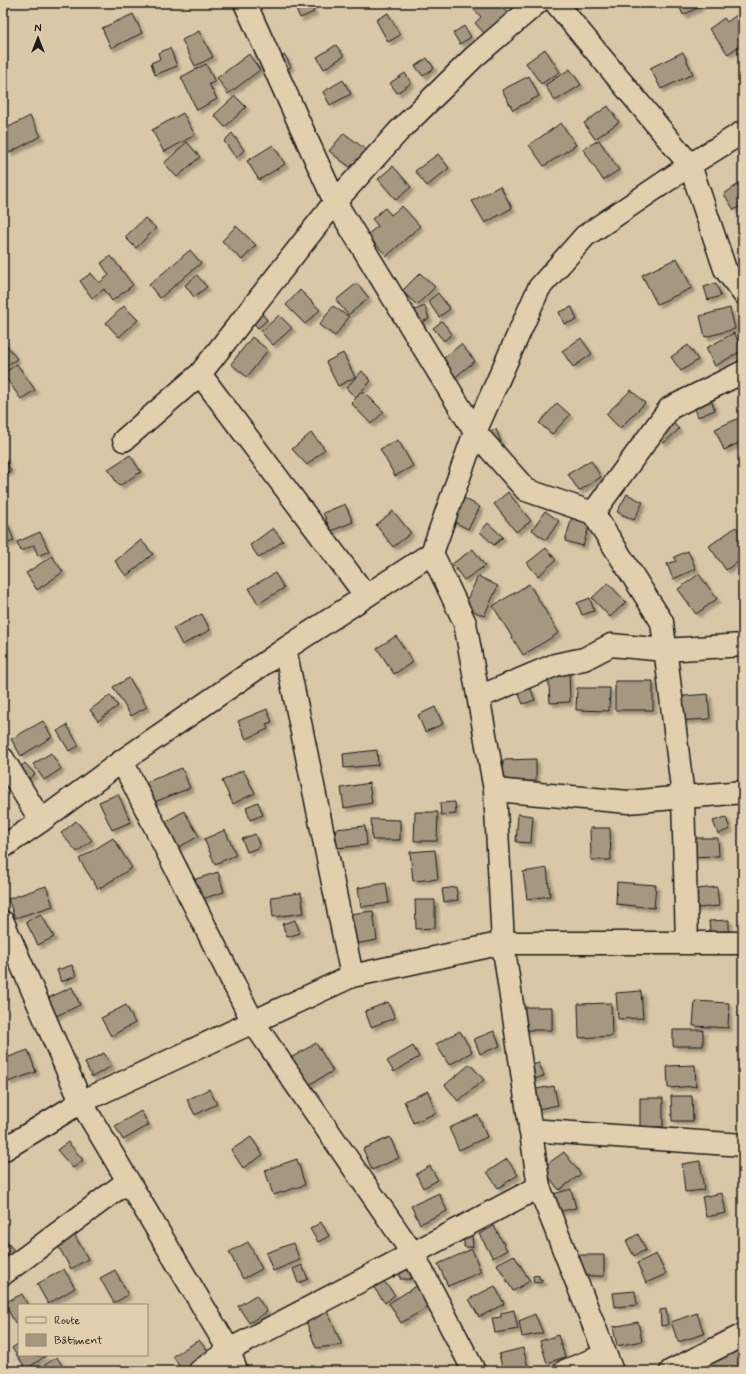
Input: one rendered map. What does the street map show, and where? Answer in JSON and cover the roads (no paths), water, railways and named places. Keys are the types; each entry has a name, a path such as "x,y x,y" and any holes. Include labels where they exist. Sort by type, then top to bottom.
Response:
{"street":[{"path":"245,3 335,202 475,432 526,490 593,513 662,622 683,797 687,943"},
{"path":"124,440 200,374 335,202 398,132 474,57 537,3"},
{"path":"556,3 690,165 725,269 743,293"},
{"path":"3,847 122,761 285,648 432,553 475,432 538,288 586,236 690,165 743,132"},
{"path":"593,513 670,408 743,372"},
{"path":"200,374 366,596"},
{"path":"432,553 466,623 495,790 502,943 538,1187 608,1363 565,1371"},
{"path":"479,697 555,665 584,660 611,645 665,650 743,645"},
{"path":"285,648 352,976"},
{"path":"3,759 41,821"},
{"path":"122,761 253,1022 413,1254 474,1371"},
{"path":"495,790 628,802 743,792"},
{"path":"3,922 82,1102 229,1350 236,1371"},
{"path":"3,1150 82,1102 352,976 502,943 743,942"},
{"path":"530,1130 743,1145"},
{"path":"3,1274 128,1181"},
{"path":"200,1371 229,1350 538,1187"},
{"path":"671,1371 743,1335"}]}
